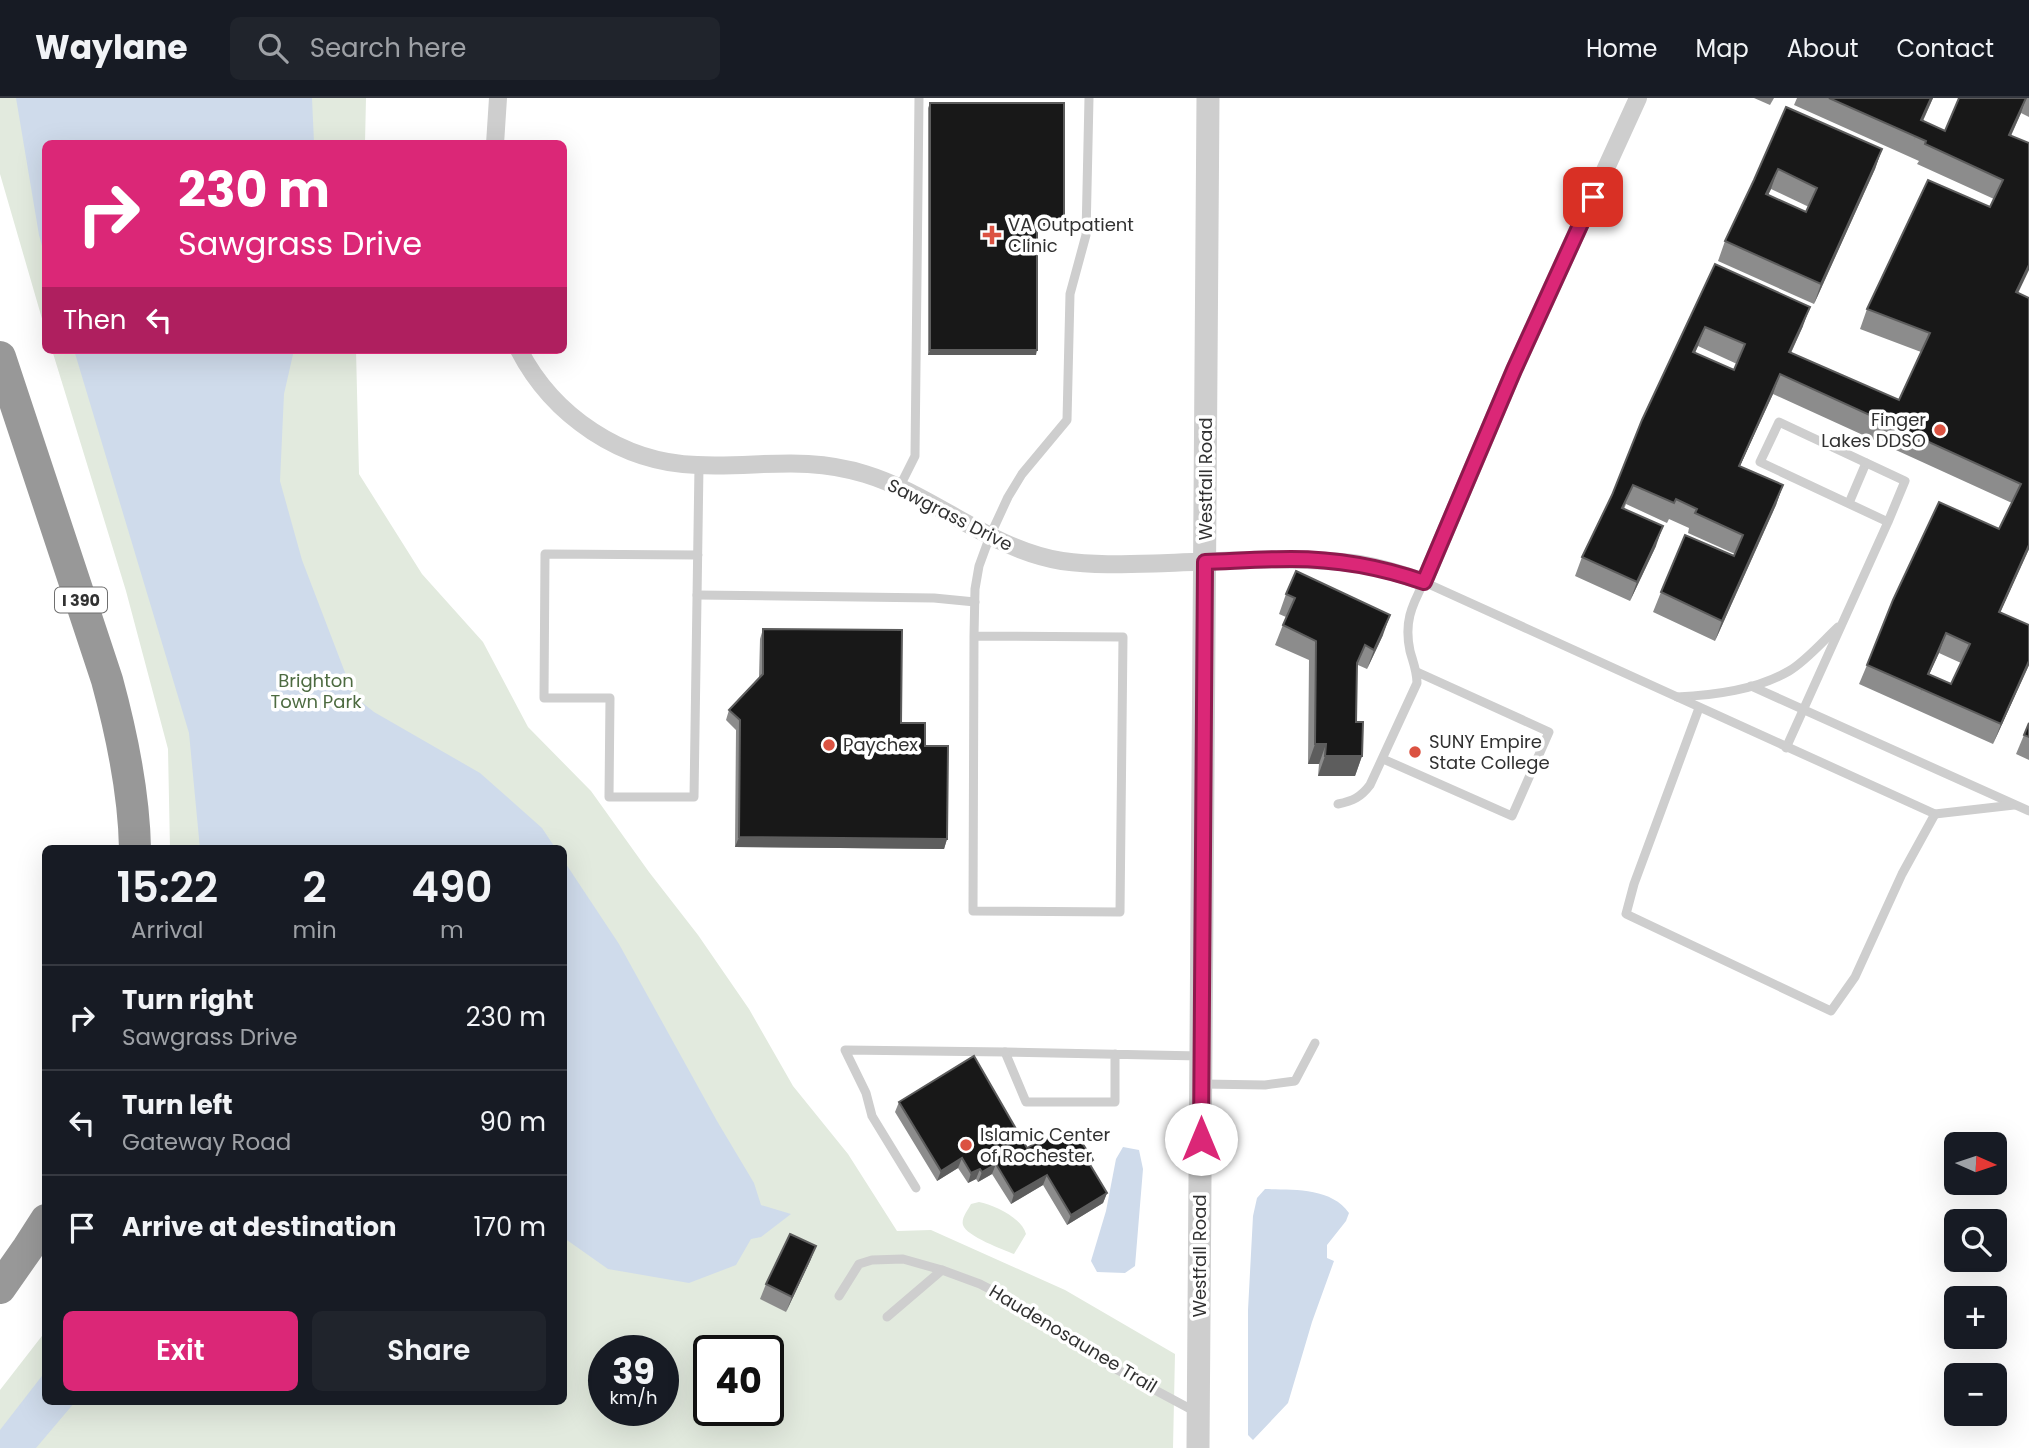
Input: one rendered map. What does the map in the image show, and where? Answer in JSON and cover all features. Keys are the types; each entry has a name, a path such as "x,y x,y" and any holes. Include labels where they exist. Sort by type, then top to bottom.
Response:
{"highway":[{"name":"I 390","path":"0,357 107,680 128,776 135,845"},
{"path":"0,1289 42,1227"}],"street":[{"path":"495,140 498,98"},
{"name":"Westfall Road","path":"1198,1448 1208,98"},
{"path":"1424,582 1514,370 1638,98"},
{"name":"Sawgrass Drive","path":"522,354 539,382 579,422 624,449 648,458 699,466 791,462 821,464 867,474 900,488 1015,548 1063,561 1126,565 1294,559 1354,563 1424,582"}],"lane":[{"path":"900,488 915,456 919,98"},
{"path":"974,636 1124,638 1120,912 973,911 974,636 975,589 979,566 1008,497 1022,474 1067,420 1070,294 1086,236 1089,98"},
{"path":"1786,748 1888,522 1905,481 1779,422 1760,462 1888,522"},
{"path":"1849,503 1867,463"},
{"path":"698,555 545,554 544,698 610,698 609,797 694,797 698,555 699,466"},
{"path":"1338,804 1350,802 1362,795 1370,785 1417,683 1417,672 1407,635 1408,619 1424,582 1935,814 2014,805"},
{"path":"697,595 934,598 975,602"},
{"path":"1675,697 1711,695 1751,687 1790,671 1843,622"},
{"path":"1383,758 1512,816 1549,732 1417,672"},
{"path":"1751,687 2029,811"},
{"path":"1699,708 1634,884 1626,914 1831,1010 1855,977 1902,874 1935,814"},
{"path":"1201,1084 1265,1085 1295,1081 1315,1043"},
{"path":"916,1188 873,1116 866,1093 845,1050 1202,1056"},
{"path":"1005,1052 1026,1102 1115,1102 1115,1054"},
{"name":"Haudenosaunee Trail","path":"839,1296 859,1264 872,1260 903,1259 942,1269 1001,1294 1099,1360 1198,1413"},
{"path":"887,1317 942,1269"}],"green space":[{"path":"0,98 366,98 365,140 42,140 42,319 0,174"},
{"name":"Brighton Town Park","path":"53,354 356,354 359,474 422,574 483,642 528,727 591,791 698,935 749,1009 793,1086 848,1154 897,1231 931,1230 1065,1290 1175,1354 1173,1448 0,1448 0,1390 42,1336 42,1405 567,1405 567,845 170,845 168,749 126,591"},
{"path":"979,1202 1007,1213 1023,1228 1026,1234 1014,1254 971,1234 963,1225 971,1204"}],"water":[{"path":"16,98 312,98 314,140 42,140 42,246"},
{"path":"75,354 293,354 284,394 280,481 302,560 354,696 374,712 480,773 542,828 553,845 200,845 189,733"},
{"path":"567,866 619,944 754,1183 761,1205 791,1214 761,1237 751,1239 736,1265 689,1283 608,1269 567,1240"},
{"path":"1123,1147 1139,1150 1143,1169 1135,1266 1125,1273 1097,1272 1091,1261 1106,1211 1116,1159"},
{"path":"1265,1189 1322,1194 1332,1198 1349,1213 1327,1245 1327,1258 1334,1261 1312,1322 1288,1403 1253,1440 1248,1435 1248,1310 1253,1216 1257,1198"},
{"path":"42,1376 42,1405 72,1405 36,1448 0,1448 0,1430"}],"building":[{"name":"Finger Lakes DDSO","path":"1829,98 1931,98 1921,120 1945,131 1959,98 2026,98 2009,135 2029,143 2029,265 2016,292 2029,298 2029,545 1999,612 2029,625 2029,661 2001,724 1867,665 1893,600 1939,502 1999,529 2021,484 1780,374 1739,466 1783,485 1722,621 1661,592 1685,535 1734,556 1743,535 1695,513 1697,509 1676,499 1674,503 1633,485 1622,508 1663,526 1637,582 1582,557 1715,264 1810,307 1789,352 1899,400 1930,333 1867,309 1928,180 1990,207 2003,180 1925,144 1926,141","holes":["1705,327 1745,344 1734,370 1693,352","1946,633 1970,644 1951,684 1928,674"]},
{"path":"930,103 1064,103 1064,225 1037,225 1037,350 930,350"},
{"path":"1786,107 1882,149 1821,284 1725,241","holes":["1778,169 1817,188 1806,212 1766,194"]},
{"path":"1296,571 1390,615 1374,650 1365,645 1357,663 1356,722 1363,722 1362,756 1325,756 1326,744 1315,744 1316,641 1283,625 1295,598 1286,594"},
{"name":"Paychex","path":"763,629 902,630 901,723 925,723 925,746 948,746 947,839 739,837 740,720 729,710 763,674"},
{"path":"2029,723 2029,737 2024,735"},
{"name":"Islamic Center of Rochester","path":"974,1056 1027,1148 1050,1135 1053,1140 1074,1130 1093,1160 1089,1163 1107,1193 1071,1215 1047,1175 1014,1194 996,1164 982,1172 980,1169 971,1173 962,1158 941,1171 899,1102"},
{"path":"790,1234 816,1246 792,1297 766,1284"}],"place":[{"name":"VA Outpatient Clinic","path":"992,235"},
{"name":"Finger Lakes DDSO","path":"1940,430"},
{"name":"Paychex","path":"829,745"},
{"name":"SUNY Empire State College","path":"1415,752"},
{"name":"Islamic Center of Rochester","path":"966,1145"}],"route":[{"path":"1201,1139 1205,562 1294,559 1354,563 1424,582 1514,370 1593,197"}]}
